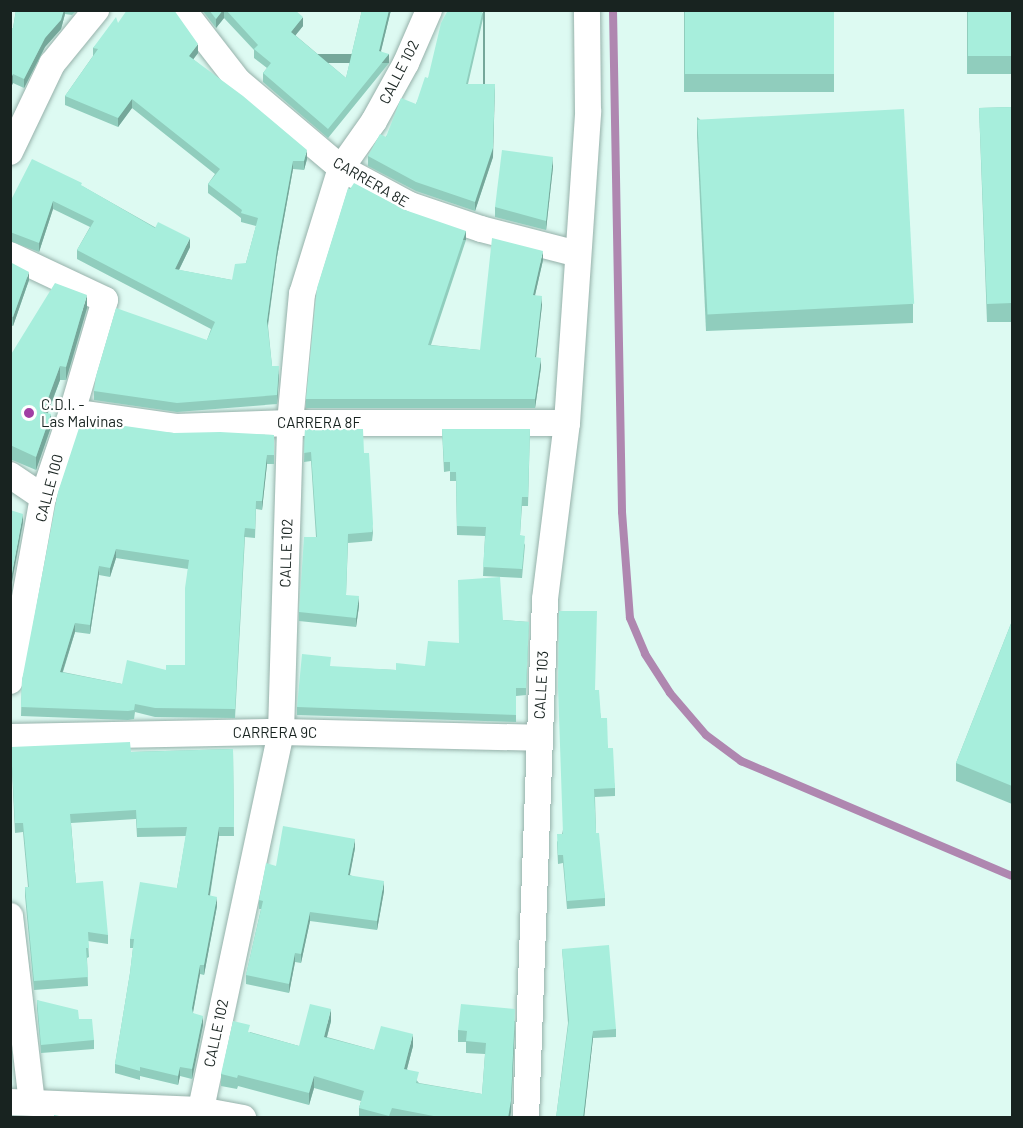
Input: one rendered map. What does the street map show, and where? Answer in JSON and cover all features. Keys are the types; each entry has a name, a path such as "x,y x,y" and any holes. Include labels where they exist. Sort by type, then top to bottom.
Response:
{"street":[{"path":"10,152 52,64 96,10"},
{"name":"CARRERA 8E","path":"183,10 238,81 341,168 410,205 481,229 578,254"},
{"name":"CALLE 102","path":"199,1114 280,732 290,423 302,294 341,168 374,121 406,63 429,10"},
{"name":"CALLE 103","path":"526,1118 545,599 567,423 588,111 587,10"},
{"name":"CALLE 100","path":"10,255 105,300 72,412 43,497 10,681"},
{"name":"CARRERA 8F","path":"72,412 176,427 290,423 567,423"},
{"path":"10,475 43,497"},
{"name":"CARRERA 9C","path":"10,737 280,732 539,738"},
{"path":"10,916 21,1102 243,1118"}],"building":[{"path":"16,10 64,10 61,20 45,38 24,79 13,74 10,80 10,28 13,28"},
{"path":"127,10 174,10 198,44 189,56 243,96 307,150 304,161 293,161 277,248 267,321 272,366 279,366 277,395 177,403 94,391 96,376 116,308 207,340 215,322 77,250 94,221 53,201 39,243 10,232 10,202 32,159 82,183 81,185 155,228 158,222 190,238 175,269 232,280 235,264 246,263 258,218 241,213 242,210 208,184 220,169 132,99 118,118 65,96 98,49 93,48 116,17 118,23"},
{"path":"209,10 223,10 216,19"},
{"path":"226,10 295,10 303,17 291,32 346,78 362,10 389,10 379,51 389,54 328,129 263,73 271,63 254,49 258,45"},
{"path":"448,10 483,10 466,84 495,84 493,148 475,202 416,182 368,156 380,134 386,137 401,98 416,104 425,77 428,78 441,23"},
{"path":"685,10 834,10 834,74 685,74"},
{"path":"968,10 1012,10 1012,56 968,56"},
{"path":"1012,107 1012,303 987,304 979,108"},
{"path":"904,109 914,304 707,315 697,120"},
{"path":"502,150 553,157 546,221 495,207"},
{"path":"354,183 405,210 466,231 428,345 480,350 492,238 543,251 533,295 542,296 535,357 541,358 535,399 306,399 317,288 348,188 350,189"},
{"path":"10,262 29,272 13,317 10,316"},
{"path":"55,283 87,295 66,367 60,366 43,412 51,414 36,457 10,445 10,356"},
{"path":"90,421 174,433 220,432 274,435 274,455 267,455 262,501 256,501 255,529 245,528 235,709 155,708 135,704 134,710 128,711 21,707 22,680 58,492 80,425 89,427","holes":["116,549 189,560 185,588 185,665 166,665 166,670 127,660 122,684 60,672 75,623 90,625 99,566 110,568"]},
{"path":"305,429 363,429 364,453 369,453 373,524 372,532 348,534 346,595 359,596 356,618 299,612 304,537 317,537 311,452 304,453"},
{"path":"442,429 530,429 528,497 522,497 520,535 525,536 522,569 483,567 486,527 457,526 456,472 450,472 450,462 444,462"},
{"path":"10,510 23,514 10,584"},
{"path":"500,577 503,620 529,622 526,688 516,688 516,715 297,707 302,654 331,657 330,666 396,670 396,663 425,666 428,641 459,643 458,580"},
{"path":"559,611 597,611 595,690 599,690 601,718 607,718 608,748 613,748 615,788 594,789 596,833 599,833 605,898 567,901 563,855 558,855 557,834 563,834 558,686"},
{"path":"1012,621 1012,786 956,763"},
{"path":"130,742 131,752 233,749 234,827 219,827 208,895 217,897 204,965 200,965 192,1008 193,1013 203,1016 192,1069 180,1067 178,1076 140,1067 140,1071 115,1064 130,973 134,939 130,939 140,882 177,888 187,827 137,828 136,810 70,814 76,883 103,881 108,935 88,932 89,948 86,948 88,977 34,981 25,887 29,887 23,823 15,823 11,747"},
{"path":"283,826 355,839 348,875 384,881 377,921 310,912 301,954 295,953 289,984 246,975 263,901 259,900 266,863 276,866"},
{"path":"609,945 616,1029 593,1031 583,1118 556,1118 569,1020 562,949"},
{"path":"37,1000 78,1010 79,1019 92,1019 94,1040 41,1045"},
{"path":"310,1004 331,1009 324,1037 374,1050 381,1026 413,1034 404,1069 419,1072 416,1083 482,1094 486,1043 466,1041 467,1031 458,1030 461,1004 515,1009 511,1101 508,1118 444,1118 392,1108 389,1116 359,1108 364,1091 314,1076 309,1093 238,1075 237,1078 221,1074 233,1021 250,1025 248,1032 299,1046"},
{"path":"54,1115 70,1118 54,1118"}],"waterway":[{"path":"613,10 622,512 630,618 645,654 670,693 706,735 741,761 1012,876"}],"place":[{"name":"C.D.I. - Las Malvinas","path":"29,413"}]}
